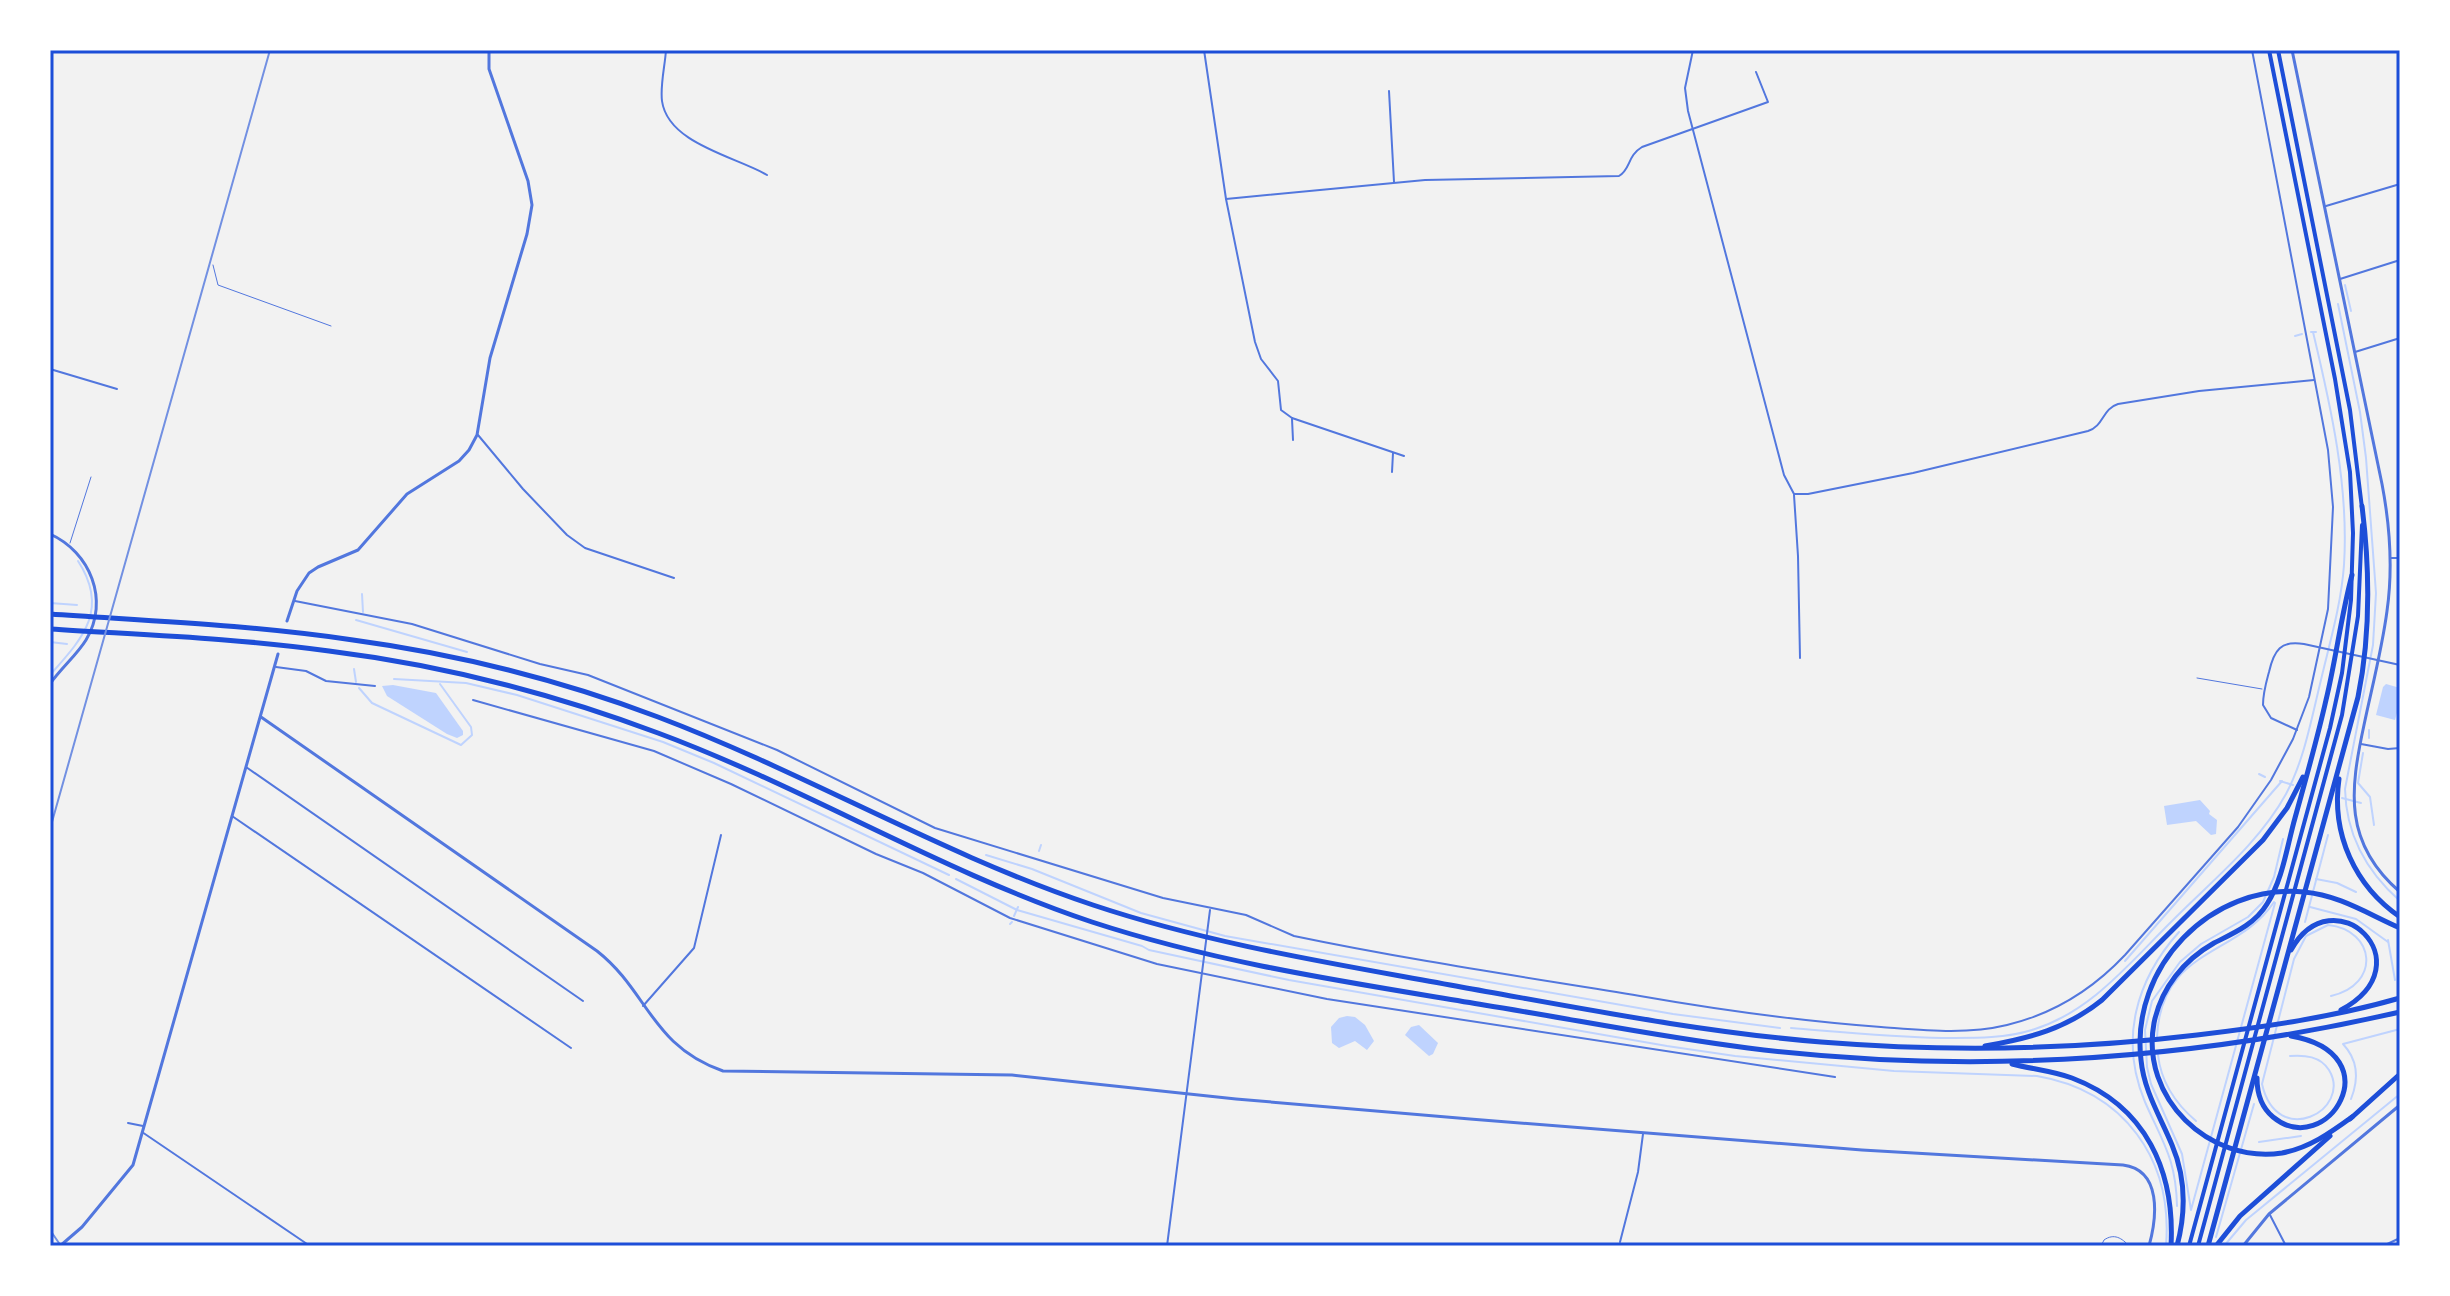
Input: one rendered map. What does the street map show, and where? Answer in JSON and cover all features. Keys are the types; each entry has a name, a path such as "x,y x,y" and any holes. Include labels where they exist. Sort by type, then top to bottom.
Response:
{"highway":[{"path":"2208,1246 2362,676 2367,632 2367,550 2362,506"},
{"path":"2352,575 2311,761 2277,882 2267,905 2252,921 2205,949 2182,967 2167,988 2157,1011 2153,1048 2159,1080 2174,1108 2198,1132 2224,1146 2254,1154 2280,1153 2306,1146 2352,1117"},
{"path":"50,614 252,628 367,642 470,661 554,683 711,738 932,841 1030,883 1116,913 1222,941 1658,1022 1821,1042 1971,1049 2127,1042 2226,1032 2400,998"},
{"path":"50,629 245,642 348,653 435,668 544,695 646,728 720,758 954,867 1042,904 1137,936 1222,957 1370,985 1746,1048 1864,1058 2008,1063 2221,1047 2400,1012"},
{"path":"1971,1049 2043,1034 2068,1024 2102,1000 2271,830 2291,801 2311,761"},
{"path":"2340,766 2338,819 2345,848 2370,890 2400,917"},
{"path":"2174,1246 2183,1212 2182,1179 2173,1146 2144,1079 2140,1049 2143,1012 2158,971 2180,940 2212,914 2251,897 2285,891 2328,896 2400,928"},
{"path":"2287,958 2302,933 2323,921 2346,922 2369,938 2377,959 2373,982 2360,999 2335,1013"},
{"path":"2258,1065 2259,1095 2265,1109 2277,1120 2291,1126 2306,1127 2321,1122 2333,1113 2341,1102 2344,1088 2344,1074 2338,1060 2318,1043 2288,1036"},
{"path":"2008,1063 2054,1072 2082,1082 2112,1100 2137,1125 2155,1150 2168,1186 2174,1246"},
{"path":"2216,1246 2240,1216 2400,1074"}],"main road":[{"path":"2189,1246 2334,712 2344,659 2352,575 2352,495 2341,411 2269,50"},
{"path":"2198,1246 2347,696 2360,598 2362,506 2350,410 2278,50"}],"street":[{"path":"287,621 300,585 309,573 358,550 407,494 459,461 477,435 490,358 527,234 532,205 528,181 489,69 489,50"},
{"path":"666,50 662,100 669,118 703,146 767,175"},
{"path":"1204,50 1226,199 1257,349 1278,381 1281,410 1292,418 1404,456"},
{"path":"1693,50 1685,91 1693,129 1784,475 1794,494 1800,658"},
{"path":"294,601 412,624 588,675 777,750 935,828 1163,898 1246,915 1294,936 1713,1008 1830,1023 1961,1031 2008,1025 2044,1013 2078,995 2118,962 2175,898 2252,809 2297,730 2314,681 2330,598 2332,483 2252,50"},
{"path":"2292,50 2385,502 2390,558 2385,628 2352,792 2356,825 2372,861 2400,892"},
{"path":"1226,199 1491,177 1617,176 1625,173 1631,156 1639,149 1768,102 1756,72"},
{"path":"1389,91 1394,183"},
{"path":"2325,207 2400,184"},
{"path":"2339,279 2400,260"},
{"path":"2354,352 2400,338"},
{"path":"50,369 117,389"},
{"path":"1794,494 1808,494 1913,473 2088,431 2099,425 2106,411 2118,404 2199,391 2315,380"},
{"path":"1292,418 1293,440"},
{"path":"477,435 555,524 576,542 585,548 674,578"},
{"path":"1392,472 1393,452"},
{"path":"50,534 69,545 81,557 92,576 96,592 96,609 87,639 50,684"},
{"path":"2390,558 2400,558"},
{"path":"2297,730 2267,714 2263,705 2276,651 2288,643 2398,664"},
{"path":"60,1246 76,1234 130,1171 278,654"},
{"path":"274,667 306,671 326,681 375,686"},
{"path":"473,700 654,751 731,784 876,854 913,868 1010,918 1157,964 1327,999 1835,1077"},
{"path":"261,717 597,951 621,974 659,1029 674,1043 727,1071 1009,1074 1186,1093 1862,1150 2130,1166 2144,1173 2151,1188 2155,1216 2149,1246"},
{"path":"2360,744 2400,748"},
{"path":"246,767 583,1001"},
{"path":"232,816 571,1048"},
{"path":"643,1006 694,948 721,835"},
{"path":"1167,1246 1211,908"},
{"path":"2243,1246 2269,1214 2400,1105"},
{"path":"128,1123 144,1127"},
{"path":"142,1132 310,1246"},
{"path":"1620,1242 1638,1172 1643,1132"},
{"path":"2269,1214 2286,1246"},
{"path":"2383,1246 2400,1238"}],"lane":[{"path":"213,265 218,285 331,326"},
{"path":"69,545 91,477"},
{"path":"2197,678 2265,689"},
{"path":"2101,1246 2104,1240 2113,1236 2129,1246"}],"water":[{"path":"2386,684 2400,688 2395,720 2376,715"},
{"path":"393,685 436,693 463,735 457,738 447,734 387,696 382,686"},
{"path":"2200,800 2217,820 2216,834 2211,835 2196,821 2167,825 2164,806"},
{"path":"1355,1017 1365,1025 1374,1041 1367,1050 1355,1041 1339,1048 1332,1043 1331,1027 1339,1018"},
{"path":"1419,1025 1438,1043 1429,1056 1405,1035 1411,1027"}],"waterway":[{"path":"2345,285 2351,311"},
{"path":"2338,304 2360,412 2376,593 2373,645 2345,789 2346,806 2360,851 2377,877 2400,901"},
{"path":"2311,332 2316,332"},
{"path":"1791,1028 1904,1037 1976,1038 2021,1033 2053,1022 2090,1000 2123,971 2232,863 2275,813 2292,781 2310,726 2334,625 2344,565 2341,477 2313,332"},
{"path":"2295,336 2302,334"},
{"path":"50,675 81,636 92,609 92,594 78,561"},
{"path":"362,594 363,612"},
{"path":"50,603 77,605"},
{"path":"356,620 467,652"},
{"path":"50,642 67,644"},
{"path":"354,669 356,682"},
{"path":"394,679 466,683 517,695 663,742 714,763 949,875"},
{"path":"359,688 372,703 461,745 472,735 471,727 440,684"},
{"path":"2369,730 2369,738"},
{"path":"2363,753 2358,783 2370,797 2374,825"},
{"path":"2259,774 2265,777"},
{"path":"2280,781 2293,785"},
{"path":"2125,961 2282,781"},
{"path":"2342,798 2361,803"},
{"path":"2305,922 2328,835"},
{"path":"2275,903 2191,1210 2182,1154 2151,1084 2147,1067 2145,1030 2152,1001 2180,962 2201,944 2248,917 2263,902 2274,877 2283,839"},
{"path":"1039,851 1041,845"},
{"path":"986,855 1032,869 1141,913 1225,936 1673,1014 1780,1028"},
{"path":"956,879 1017,910 1149,950 1289,980 1735,1056 1894,1071 2037,1076 2068,1084 2118,1113 2137,1134 2151,1158 2161,1185 2166,1214 2166,1246"},
{"path":"2316,879 2337,883 2356,892"},
{"path":"2157,1037 2162,1008 2172,986 2186,969 2241,934 2259,920 2274,902"},
{"path":"1014,916 1018,907"},
{"path":"2310,907 2356,919 2388,942"},
{"path":"2290,1056 2312,1057 2321,1062 2329,1070 2334,1085 2331,1098 2310,1117 2296,1119 2282,1115 2270,1104 2262,1084 2294,959 2306,936 2328,925 2344,929 2356,937 2366,958 2365,970 2358,981 2347,990 2331,996"},
{"path":"2177,1206 2171,1163 2137,1079 2133,1034 2142,991 2152,970 2179,932"},
{"path":"2388,940 2395,980"},
{"path":"2351,1099 2356,1070 2343,1044 2400,1029"},
{"path":"2158,1055 2162,1074 2171,1092 2196,1121"},
{"path":"2224,1246 2246,1220 2400,1094"},
{"path":"2216,1237 2254,1104"},
{"path":"2259,1142 2301,1136"}],"railway":[{"path":"50,829 270,50"},
{"path":"50,1230 61,1246"}]}
